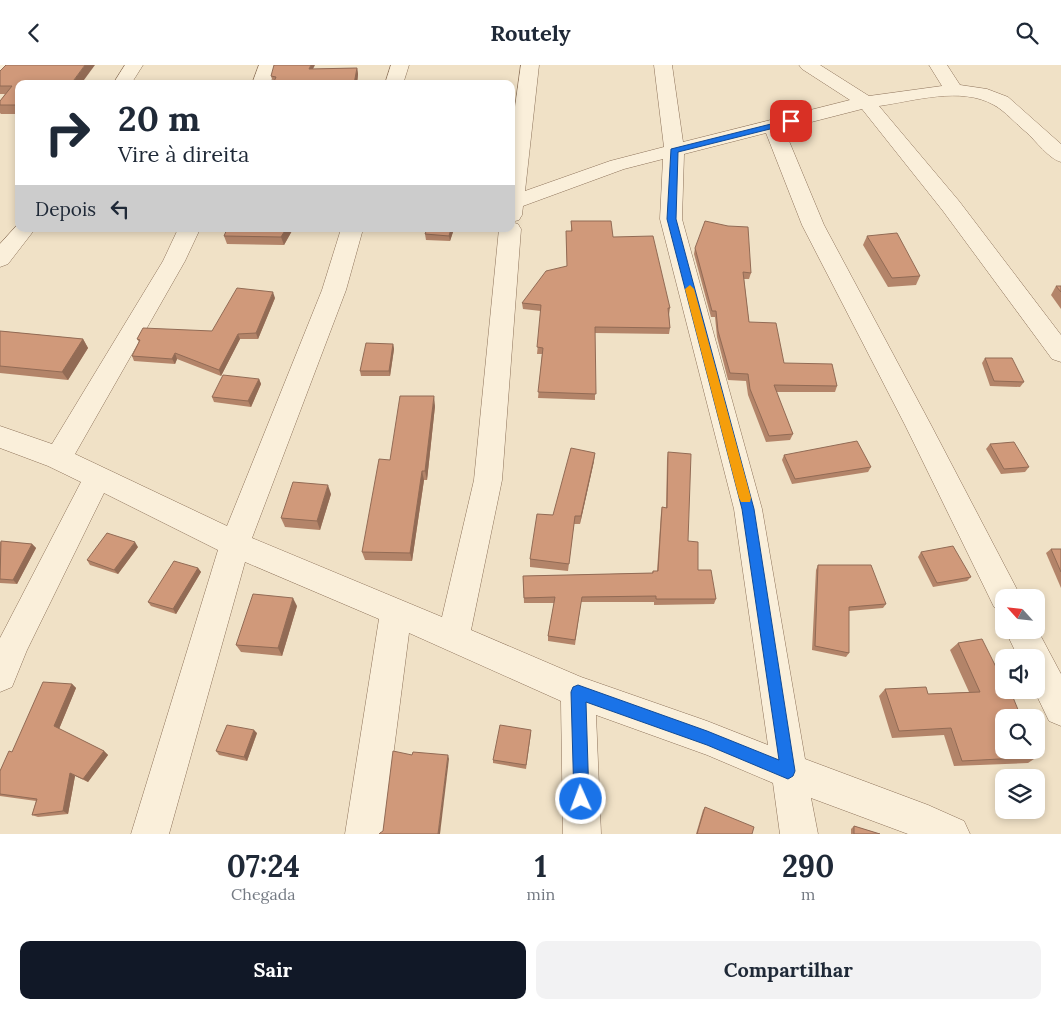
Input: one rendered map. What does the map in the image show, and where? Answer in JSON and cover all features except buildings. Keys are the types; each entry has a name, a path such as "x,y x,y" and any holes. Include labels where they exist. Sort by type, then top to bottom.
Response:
{"street":[{"path":"0,69 3,65"},
{"path":"125,80 134,65"},
{"path":"262,80 268,65"},
{"path":"395,80 400,65"},
{"path":"515,183 530,65"},
{"path":"663,65 674,151 671,219 748,509 799,834"},
{"path":"808,65 866,102 952,206 1061,353"},
{"path":"938,65 954,90"},
{"path":"515,213 617,165 866,102 954,90 980,93 1001,101 1054,140 1061,156"},
{"path":"773,126 813,225 918,425 1001,589"},
{"path":"0,259 22,232"},
{"path":"58,458 174,261 188,232"},
{"path":"150,834 235,544 334,290 351,232"},
{"path":"453,638 488,480 510,232"},
{"path":"0,437 58,458 235,544 396,611 578,692 707,738 788,771 928,823 951,834"},
{"path":"0,676 14,643 98,476"},
{"path":"364,834 396,611"},
{"path":"1045,677 1061,709"},
{"path":"578,692 582,834"}],"slow traffic":[{"path":"690,289 745,498"}],"route":[{"path":"581,799 578,692 707,738 788,771 748,509 671,219 674,151 791,121"}]}
